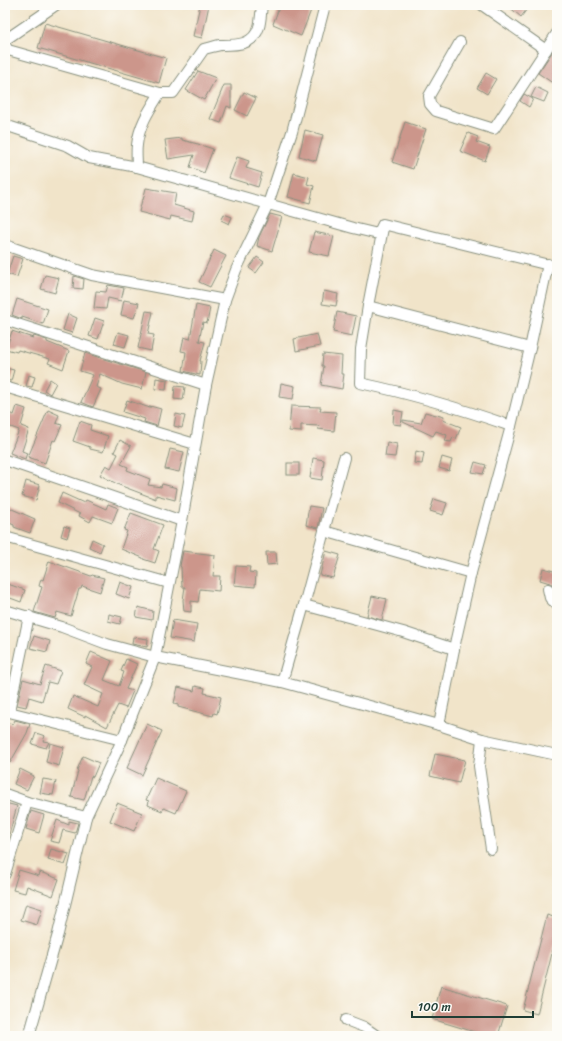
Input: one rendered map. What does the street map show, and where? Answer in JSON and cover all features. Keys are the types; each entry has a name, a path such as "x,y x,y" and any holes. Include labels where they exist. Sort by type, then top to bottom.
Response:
{"street":[{"path":"5,40 56,5"},
{"path":"5,45 8,50 160,93 173,93 204,49 218,45 231,46 246,44 255,36 259,27 262,5"},
{"path":"29,1036 58,934 86,817 122,740 154,657 182,521 194,444 225,300 236,270 268,204 292,132 325,5"},
{"path":"482,5 546,50"},
{"path":"460,42 429,96 430,104 436,111 494,129 557,33"},
{"path":"137,167 136,146 139,132 145,118 160,93"},
{"path":"5,125 68,146 89,158 137,167 378,234 384,224"},
{"path":"384,224 552,266 471,573 439,725"},
{"path":"384,224 361,349 360,383 408,393 511,426"},
{"path":"5,245 92,274 225,300"},
{"path":"368,306 530,348"},
{"path":"5,320 206,385"},
{"path":"5,387 194,444"},
{"path":"282,682 344,458"},
{"path":"5,460 182,521"},
{"path":"324,532 471,573"},
{"path":"5,537 169,583"},
{"path":"548,589 550,598 557,605"},
{"path":"304,605 403,632 454,649"},
{"path":"5,610 29,616 107,644 154,657 282,682 439,725 482,739 557,755"},
{"path":"29,616 7,711 122,740"},
{"path":"482,739 479,766 491,849"},
{"path":"5,794 27,802 86,817"},
{"path":"5,874 27,802"},
{"path":"346,1020 364,1027 377,1036"}],"building":[{"path":"200,5 209,5 202,38 193,36"},
{"path":"280,5 313,5 301,36 273,24"},
{"path":"507,5 530,5 521,17"},
{"path":"45,23 166,58 159,83 38,48"},
{"path":"557,45 557,79 554,84 538,73"},
{"path":"198,71 216,78 204,100 186,90"},
{"path":"486,73 496,79 487,94 477,88"},
{"path":"224,85 231,85 231,108 227,106 221,123 210,119"},
{"path":"536,87 548,93 544,102 531,97"},
{"path":"244,92 256,98 247,116 235,110"},
{"path":"524,94 533,99 529,107 520,101"},
{"path":"405,122 426,129 413,169 392,162"},
{"path":"305,130 323,135 316,161 299,156"},
{"path":"468,133 478,137 476,142 490,147 485,161 460,151"},
{"path":"182,138 182,140 213,149 204,173 190,167 194,155 168,159 165,140"},
{"path":"237,157 249,161 246,168 262,173 258,187 229,178"},
{"path":"294,173 309,177 307,184 314,186 310,203 288,197"},
{"path":"146,188 176,193 174,205 194,211 192,221 171,216 170,220 139,212"},
{"path":"224,214 232,217 229,224 221,220"},
{"path":"270,214 282,217 272,251 257,246 259,237"},
{"path":"314,232 334,236 329,256 309,252"},
{"path":"214,250 226,256 210,287 199,282"},
{"path":"13,256 23,259 17,277 7,274"},
{"path":"257,257 264,262 256,273 249,268"},
{"path":"45,275 59,278 55,293 41,289"},
{"path":"74,276 84,279 83,289 73,288"},
{"path":"108,285 124,288 121,301 108,298 106,309 94,308 96,291 106,292"},
{"path":"324,291 338,294 336,306 322,304"},
{"path":"17,299 48,309 43,324 12,315"},
{"path":"124,300 139,303 134,318 121,315"},
{"path":"196,305 210,308 207,323 203,322 199,341 205,342 200,361 200,375 183,371 186,352 181,351 184,337 190,339"},
{"path":"146,311 153,312 148,334 154,335 151,351 138,348"},
{"path":"337,312 356,316 352,336 333,332"},
{"path":"68,314 77,318 72,333 63,330"},
{"path":"95,318 104,321 98,339 89,336"},
{"path":"12,331 33,338 34,336 47,340 47,342 69,351 63,369 48,363 50,359 18,350 17,352 6,349"},
{"path":"118,332 129,335 125,347 114,344"},
{"path":"317,334 320,346 296,351 294,339"},
{"path":"85,353 146,372 142,389 122,384 100,374 96,387 101,389 93,407 81,402 93,375 80,371"},
{"path":"323,354 342,356 341,374 344,374 342,389 321,385 324,366 322,366"},
{"path":"5,368 14,370 11,381 5,380"},
{"path":"29,375 35,377 32,387 26,386"},
{"path":"156,378 167,380 166,390 155,389"},
{"path":"50,379 56,383 50,394 44,390"},
{"path":"281,383 295,386 293,399 279,397"},
{"path":"175,386 185,387 183,400 174,399"},
{"path":"127,400 150,408 150,406 161,409 157,426 144,422 145,419 123,412"},
{"path":"17,406 26,409 21,426 29,429 22,451 27,453 25,459 10,453 19,430 5,425 5,412 14,415"},
{"path":"291,406 321,407 320,411 336,412 334,431 318,429 319,426 301,425 301,432 289,431"},
{"path":"48,410 59,415 56,423 62,425 55,441 53,440 45,463 28,457"},
{"path":"394,410 403,412 401,425 393,424"},
{"path":"425,412 444,417 443,420 461,427 456,439 453,437 451,442 445,441 447,435 436,431 433,436 403,422 403,420 421,423"},
{"path":"176,414 185,416 182,428 174,426"},
{"path":"80,421 91,425 90,430 108,436 103,452 90,449 90,447 73,441"},
{"path":"120,440 131,446 121,464 128,467 127,470 150,479 148,485 161,487 162,484 177,488 175,500 156,495 156,499 119,485 100,475 106,465 111,468 118,454 114,452"},
{"path":"387,442 397,444 395,457 385,456"},
{"path":"170,449 184,452 179,472 165,469"},
{"path":"416,451 424,453 422,464 414,463"},
{"path":"442,457 452,460 449,471 439,468"},
{"path":"313,458 324,460 322,480 310,478"},
{"path":"475,462 486,465 483,474 472,472"},
{"path":"287,463 299,463 299,475 287,475"},
{"path":"26,481 40,485 36,500 22,496"},
{"path":"62,493 84,503 86,500 106,509 108,504 118,508 112,523 93,516 90,522 79,516 80,514 58,503"},
{"path":"434,499 447,503 443,515 430,511"},
{"path":"5,506 35,519 30,533 14,527 14,525 5,521"},
{"path":"309,506 322,508 318,528 306,525"},
{"path":"131,513 163,525 154,549 159,551 155,563 121,549 127,531 124,530"},
{"path":"64,526 70,528 67,538 61,536"},
{"path":"92,539 103,544 100,552 89,547"},
{"path":"183,551 215,555 213,576 220,576 219,591 200,589 198,602 191,601 191,612 184,611 183,600 185,587 182,587 180,566"},
{"path":"326,551 340,555 333,578 320,575"},
{"path":"266,552 276,552 277,564 267,565"},
{"path":"49,561 91,576 104,578 100,592 82,586 81,589 79,589 71,616 57,612 55,618 34,612 42,587 39,586 41,579 43,580"},
{"path":"236,566 250,567 249,572 256,573 255,587 234,585"},
{"path":"543,568 557,572 557,587 540,580"},
{"path":"120,582 133,587 129,599 116,594"},
{"path":"5,583 25,590 21,602 5,596"},
{"path":"372,596 387,599 382,620 367,616"},
{"path":"138,607 153,611 152,620 136,617"},
{"path":"109,614 122,617 120,624 108,621"},
{"path":"173,620 197,624 194,642 170,638"},
{"path":"34,636 50,641 47,652 30,648"},
{"path":"133,637 148,639 147,647 132,644"},
{"path":"91,652 112,661 104,680 119,686 124,672 121,671 126,659 137,664 126,689 133,691 126,708 118,705 107,727 85,715 85,717 68,709 73,696 98,707 103,694 84,685 92,667 86,664"},
{"path":"46,666 61,671 56,684 48,682 42,701 29,697 26,707 17,705 23,679 40,684"},
{"path":"195,686 205,688 204,693 221,697 217,714 214,713 213,716 178,707 178,704 174,703 178,687 194,691"},
{"path":"15,720 30,724 27,733 10,763 5,760 5,722 13,724"},
{"path":"147,724 162,731 142,775 127,768"},
{"path":"36,733 45,736 43,741 49,742 46,748 32,744"},
{"path":"50,743 64,747 59,766 46,762"},
{"path":"435,754 465,760 459,783 430,776"},
{"path":"83,756 99,763 93,777 91,776 84,800 71,797 77,770"},
{"path":"20,769 34,776 27,790 14,784"},
{"path":"156,778 186,791 176,813 164,808 162,811 148,805 149,801 146,800"},
{"path":"43,779 56,781 53,795 40,793"},
{"path":"5,803 17,806 7,842 5,842"},
{"path":"117,803 142,813 134,831 110,821"},
{"path":"31,811 44,815 39,833 26,829"},
{"path":"57,820 69,825 69,821 78,823 75,833 63,830 59,843 50,841"},
{"path":"51,849 69,854 65,865 48,860"},
{"path":"19,870 39,876 40,872 59,879 53,896 27,886 25,893 13,890"},
{"path":"26,904 42,909 37,925 21,920"},
{"path":"547,915 557,918 557,933 537,1014 523,1010"},
{"path":"441,986 507,1006 498,1036 488,1036 432,1019"}]}
